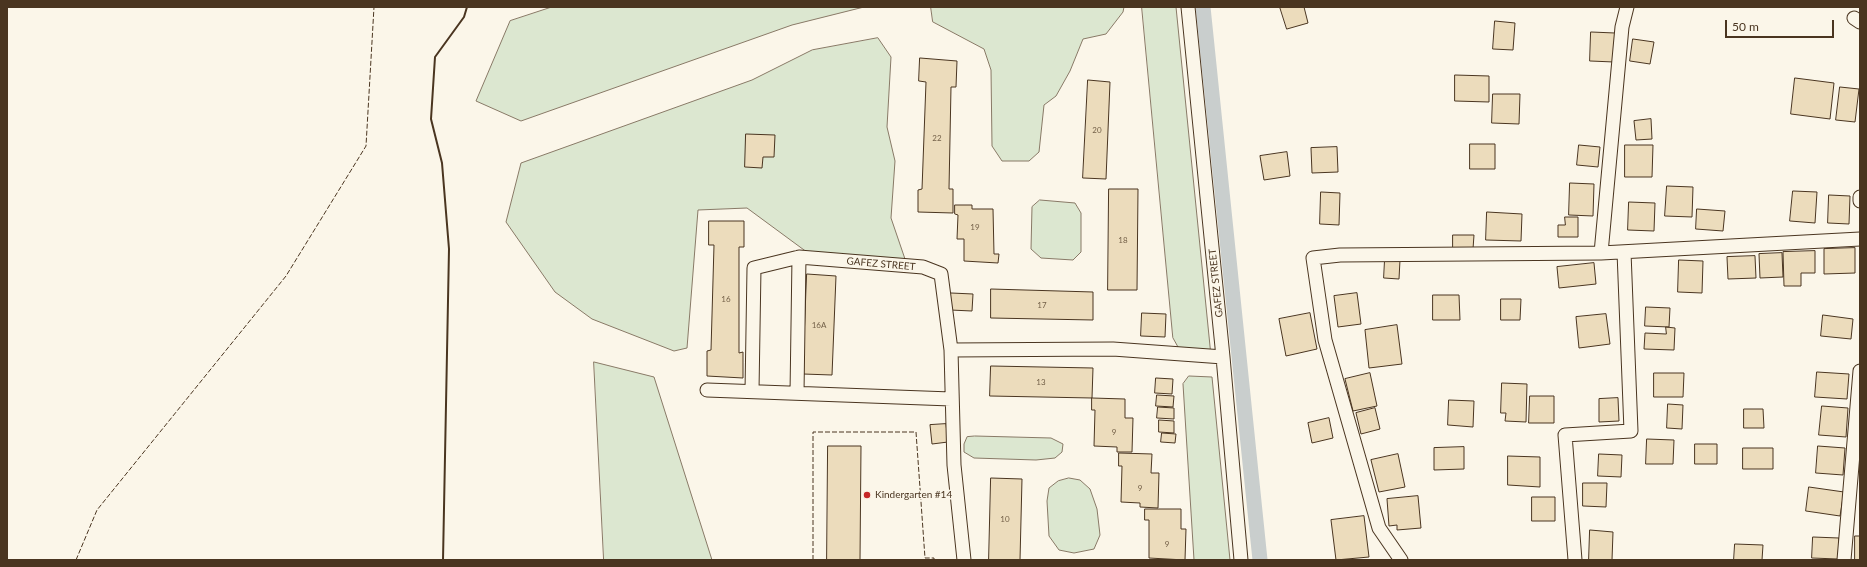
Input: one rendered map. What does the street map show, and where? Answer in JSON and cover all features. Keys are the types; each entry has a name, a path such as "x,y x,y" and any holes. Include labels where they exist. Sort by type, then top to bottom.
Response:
{"street":[{"name":"GAFEZ STREET","path":"1188,7 1223,357 1241,560"},
{"path":"1601,253 1622,27 1627,7"},
{"path":"1860,196 1860,201"},
{"path":"1401,560 1379,528 1325,340 1312,258 1340,255 1601,253 1860,239"},
{"path":"1575,560 1565,435 1631,431 1624,252"},
{"name":"GAFEZ STREET","path":"752,391 754,268 799,257 923,267 942,274 951,350 951,399 954,465 964,560"},
{"path":"797,393 799,257"},
{"path":"951,350 1113,349 1223,357"},
{"path":"1844,560 1860,371"},
{"path":"707,390 951,399"}],"green space":[{"path":"552,7 864,7 792,25 521,121 476,101 510,21"},
{"path":"931,7 1124,7 1123,12 1106,34 1083,39 1070,71 1056,96 1044,105 1039,152 1029,161 1002,161 992,146 991,70 984,49 933,22"},
{"path":"1142,7 1176,7 1211,356 1183,356 1173,338"},
{"path":"878,38 891,57 887,127 895,161 891,218 905,259 895,265 819,261 747,208 698,210 687,348 674,351 592,319 555,292 506,222 521,163 752,80 812,50"},
{"path":"1040,200 1075,203 1081,213 1081,252 1073,260 1041,258 1031,249 1032,207"},
{"path":"594,362 654,377 712,560 604,560"},
{"path":"1189,376 1212,377 1230,560 1194,560 1183,384"},
{"path":"967,437 1051,438 1063,444 1062,452 1055,458 1036,460 974,458 964,452 964,444"},
{"path":"1069,478 1080,480 1090,489 1097,509 1100,535 1094,549 1074,553 1059,550 1049,536 1047,501 1049,488 1058,481"}],"building":[{"path":"1280,7 1304,7 1308,23 1287,29"},
{"path":"1495,21 1515,23 1513,50 1493,49"},
{"path":"1591,32 1615,33 1614,62 1590,61"},
{"path":"1633,39 1654,42 1650,64 1630,61"},
{"path":"920,58 957,61 956,87 951,87 949,189 953,189 953,213 918,212 918,190 922,189 926,82 919,81"},
{"path":"1455,75 1489,76 1489,102 1455,101"},
{"path":"1795,78 1834,83 1830,119 1791,114"},
{"path":"1088,80 1110,82 1106,179 1083,178"},
{"path":"1840,87 1859,89 1855,122 1836,120"},
{"path":"1493,94 1520,94 1519,124 1492,123"},
{"path":"1651,119 1652,139 1636,140 1634,121"},
{"path":"746,134 775,135 774,157 763,157 762,168 745,167"},
{"path":"1470,144 1495,144 1495,169 1470,169"},
{"path":"1579,145 1600,147 1598,167 1577,165"},
{"path":"1625,145 1653,145 1652,177 1625,177"},
{"path":"1337,147 1338,172 1312,173 1311,148"},
{"path":"1287,152 1290,176 1264,180 1260,156"},
{"path":"1570,183 1594,184 1593,216 1569,215"},
{"path":"1667,186 1693,187 1692,217 1665,216"},
{"path":"1109,189 1138,189 1137,290 1108,290"},
{"path":"1793,191 1817,192 1815,223 1790,221"},
{"path":"1321,192 1340,193 1339,225 1320,224"},
{"path":"1829,195 1850,196 1849,224 1828,223"},
{"path":"1629,202 1655,203 1654,231 1628,230"},
{"path":"955,205 972,205 972,209 993,209 994,254 999,254 998,263 964,261 964,239 957,239 958,215 955,214"},
{"path":"1697,209 1725,211 1723,231 1696,229"},
{"path":"1487,212 1522,214 1521,241 1486,240"},
{"path":"1565,217 1578,217 1578,237 1558,237 1558,225 1565,225"},
{"path":"709,221 744,221 744,247 739,247 739,353 743,352 743,378 707,376 707,351 711,350 714,245 709,245"},
{"path":"1453,235 1474,235 1473,249 1453,249"},
{"path":"1855,248 1855,273 1824,274 1824,249"},
{"path":"1815,251 1815,273 1801,273 1801,286 1784,286 1783,252"},
{"path":"1782,253 1783,277 1760,278 1759,254"},
{"path":"1755,256 1756,278 1728,279 1727,257"},
{"path":"1385,259 1400,260 1399,279 1384,278"},
{"path":"1679,260 1703,261 1702,293 1678,292"},
{"path":"1594,263 1596,284 1559,288 1557,267"},
{"path":"807,274 836,276 832,375 803,374"},
{"path":"991,289 1093,292 1093,320 991,318"},
{"path":"951,293 973,294 972,311 950,310"},
{"path":"1357,293 1361,324 1338,327 1334,296"},
{"path":"1433,295 1459,295 1460,320 1433,320"},
{"path":"1501,299 1521,299 1520,320 1501,320"},
{"path":"1646,307 1670,308 1669,327 1645,326"},
{"path":"1142,313 1166,314 1165,337 1141,336"},
{"path":"1310,313 1317,349 1286,356 1279,319"},
{"path":"1606,314 1610,344 1579,348 1576,317"},
{"path":"1823,315 1853,319 1851,339 1821,336"},
{"path":"1397,325 1402,364 1369,368 1365,330"},
{"path":"1666,327 1675,328 1674,350 1644,349 1645,333 1666,334"},
{"path":"991,366 1093,368 1092,398 990,396"},
{"path":"1817,372 1849,374 1847,399 1815,397"},
{"path":"1370,373 1377,406 1353,411 1345,379"},
{"path":"1654,373 1684,373 1683,397 1654,397"},
{"path":"1156,378 1173,379 1172,394 1155,393"},
{"path":"1502,383 1527,384 1526,422 1505,421 1506,413 1501,413"},
{"path":"1157,395 1174,396 1173,407 1156,406"},
{"path":"1530,396 1554,396 1554,423 1529,423"},
{"path":"1092,398 1125,399 1125,418 1133,418 1132,452 1117,452 1117,447 1094,446 1095,410 1092,410"},
{"path":"1618,398 1619,421 1599,422 1599,399"},
{"path":"1449,400 1474,401 1473,427 1448,425"},
{"path":"1668,404 1683,405 1682,429 1667,428"},
{"path":"1822,406 1848,408 1846,437 1819,435"},
{"path":"1158,407 1174,408 1174,419 1157,418"},
{"path":"1375,408 1380,429 1361,434 1356,413"},
{"path":"1744,409 1763,409 1764,428 1744,428"},
{"path":"1329,418 1333,438 1312,443 1308,423"},
{"path":"1159,420 1174,421 1174,433 1159,432"},
{"path":"946,424 948,442 932,444 930,425"},
{"path":"1162,433 1176,434 1175,443 1161,442"},
{"path":"1647,439 1674,440 1673,464 1646,464"},
{"path":"1695,444 1717,444 1717,464 1695,464"},
{"path":"828,446 861,446 860,560 827,560"},
{"path":"1818,446 1845,448 1843,475 1816,473"},
{"path":"1464,447 1464,469 1434,470 1434,448"},
{"path":"1743,448 1773,448 1773,469 1743,469"},
{"path":"1119,453 1152,454 1151,473 1159,473 1158,508 1140,507 1140,503 1121,502 1122,466 1119,466"},
{"path":"1398,454 1405,487 1379,492 1371,460"},
{"path":"1599,454 1622,455 1621,477 1598,476"},
{"path":"1508,456 1540,457 1540,487 1508,485"},
{"path":"991,478 1022,479 1020,560 989,560"},
{"path":"1583,483 1607,483 1606,507 1583,506"},
{"path":"1809,487 1844,492 1840,516 1806,511"},
{"path":"1418,496 1421,528 1397,530 1397,525 1389,526 1387,499"},
{"path":"1532,497 1555,497 1555,521 1532,521"},
{"path":"1145,509 1181,509 1181,529 1186,529 1185,560 1149,558 1149,520 1145,520"},
{"path":"1364,516 1369,557 1336,560 1331,520"},
{"path":"1590,530 1613,532 1612,560 1589,560"},
{"path":"1855,536 1860,536 1860,560 1855,560"},
{"path":"1813,537 1839,538 1838,559 1812,558"},
{"path":"1735,544 1763,545 1762,560 1734,560"}],"waterway":[{"path":"1203,7 1260,560"}],"fence":[{"path":"76,560 97,510 286,276 366,146 374,7"},
{"path":"813,560 813,432 916,432 925,558 934,558 934,560"}],"wall":[{"path":"443,560 449,249 442,163 431,119 435,57 464,17 467,7"}],"place":[{"name":"Kindergarten #14","path":"867,495"}]}
